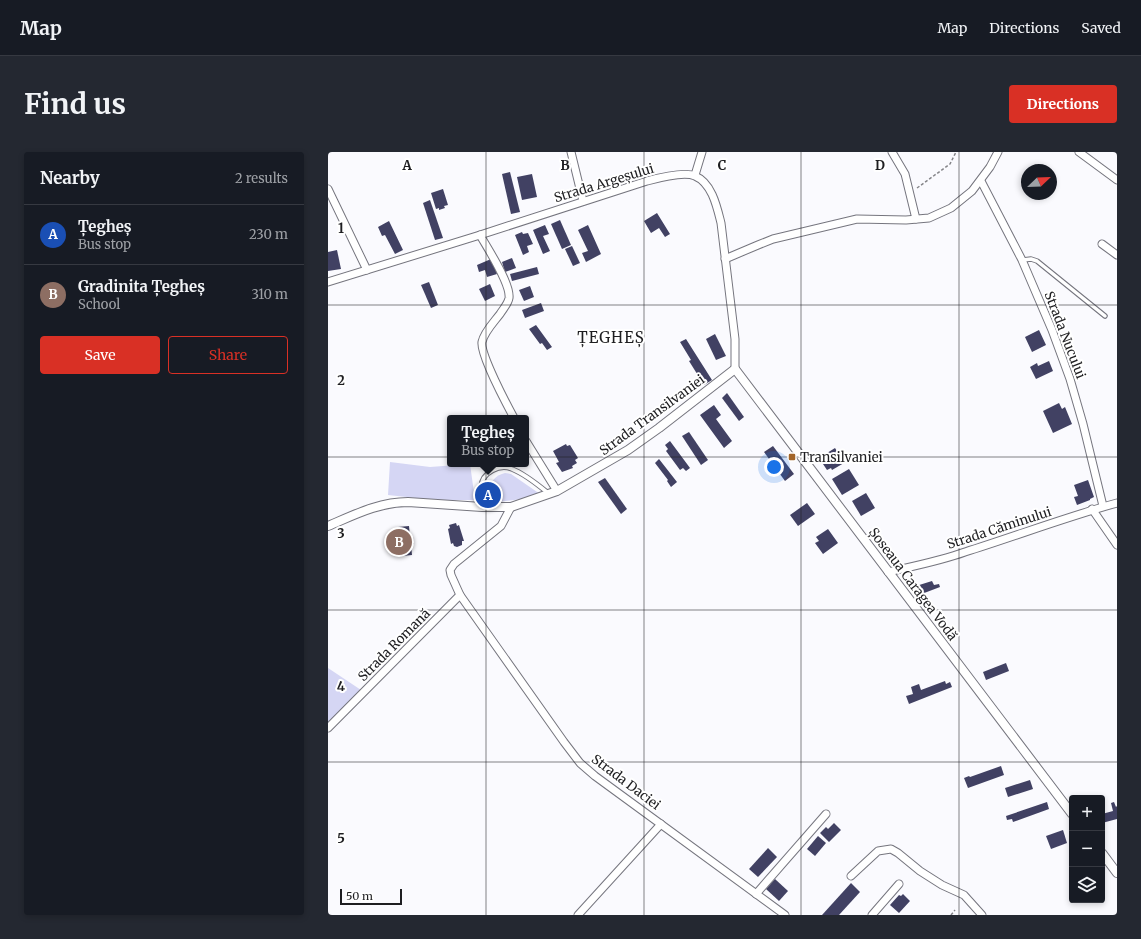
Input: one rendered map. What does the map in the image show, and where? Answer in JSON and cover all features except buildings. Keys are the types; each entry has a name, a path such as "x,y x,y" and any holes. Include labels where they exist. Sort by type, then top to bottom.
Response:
{"street":[{"path":"571,152 583,201"},
{"path":"702,152 695,175 703,181 711,193 721,223 735,339 735,369"},
{"path":"892,152 904,174 916,219"},
{"path":"725,259 758,244 844,222 869,218 906,220 929,218 951,208 972,191 981,181 998,152"},
{"path":"1079,152 1117,180"},
{"name":"Strada Argeșului","path":"328,282 647,181 667,176 686,174 695,175"},
{"name":"Strada Nucului","path":"981,181 1022,260 1052,330 1070,379 1083,424 1103,506"},
{"path":"328,188 367,270"},
{"path":"480,235 505,280 509,292 509,299 484,337 482,347 499,390 512,415"},
{"path":"1102,244 1117,255"},
{"name":"Strada Transilvaniei","path":"328,526 365,510 395,502 511,507 553,492 628,450 665,424 735,369"},
{"name":"Șoseaua Caragea Vodă","path":"735,369 1069,810"},
{"path":"529,447 553,492"},
{"name":"Strada Căminului","path":"888,572 964,553 1092,509 1117,503"},
{"name":"Strada Daciei","path":"511,507 501,526 454,564 450,570 460,595 580,763 595,776 785,915"},
{"path":"1092,509 1117,545"},
{"name":"Strada Romană","path":"328,728 460,595"},
{"path":"756,894 826,814"},
{"path":"578,915 661,824"},
{"path":"851,876 878,851 891,849 920,871 942,885 964,895 982,915"},
{"path":"1105,857 1117,873"},
{"path":"872,915 899,884"}],"lane":[{"path":"1022,260 1031,259 1038,261 1104,316"},
{"path":"488,507 483,498 481,486 487,475 496,468 510,468 553,492"}],"path":[{"path":"910,192 950,164 956,152"},
{"path":"951,915 955,910"}],"shaded area":[{"path":"390,462 430,467 447,466 447,467 470,467 475,500 434,500 388,495"},
{"path":"505,473 511,474 540,494 522,499 497,502 490,494 490,485 496,477"},
{"path":"328,668 361,690 328,723"}],"place":[{"name":"Transilvaniei","path":"792,457"},
{"name":"Țegheș","path":"488,495"},
{"name":"Gradinita Țegheș","path":"399,542"}],"district":[{"name":"ȚEGHEȘ","path":"611,337"}]}
